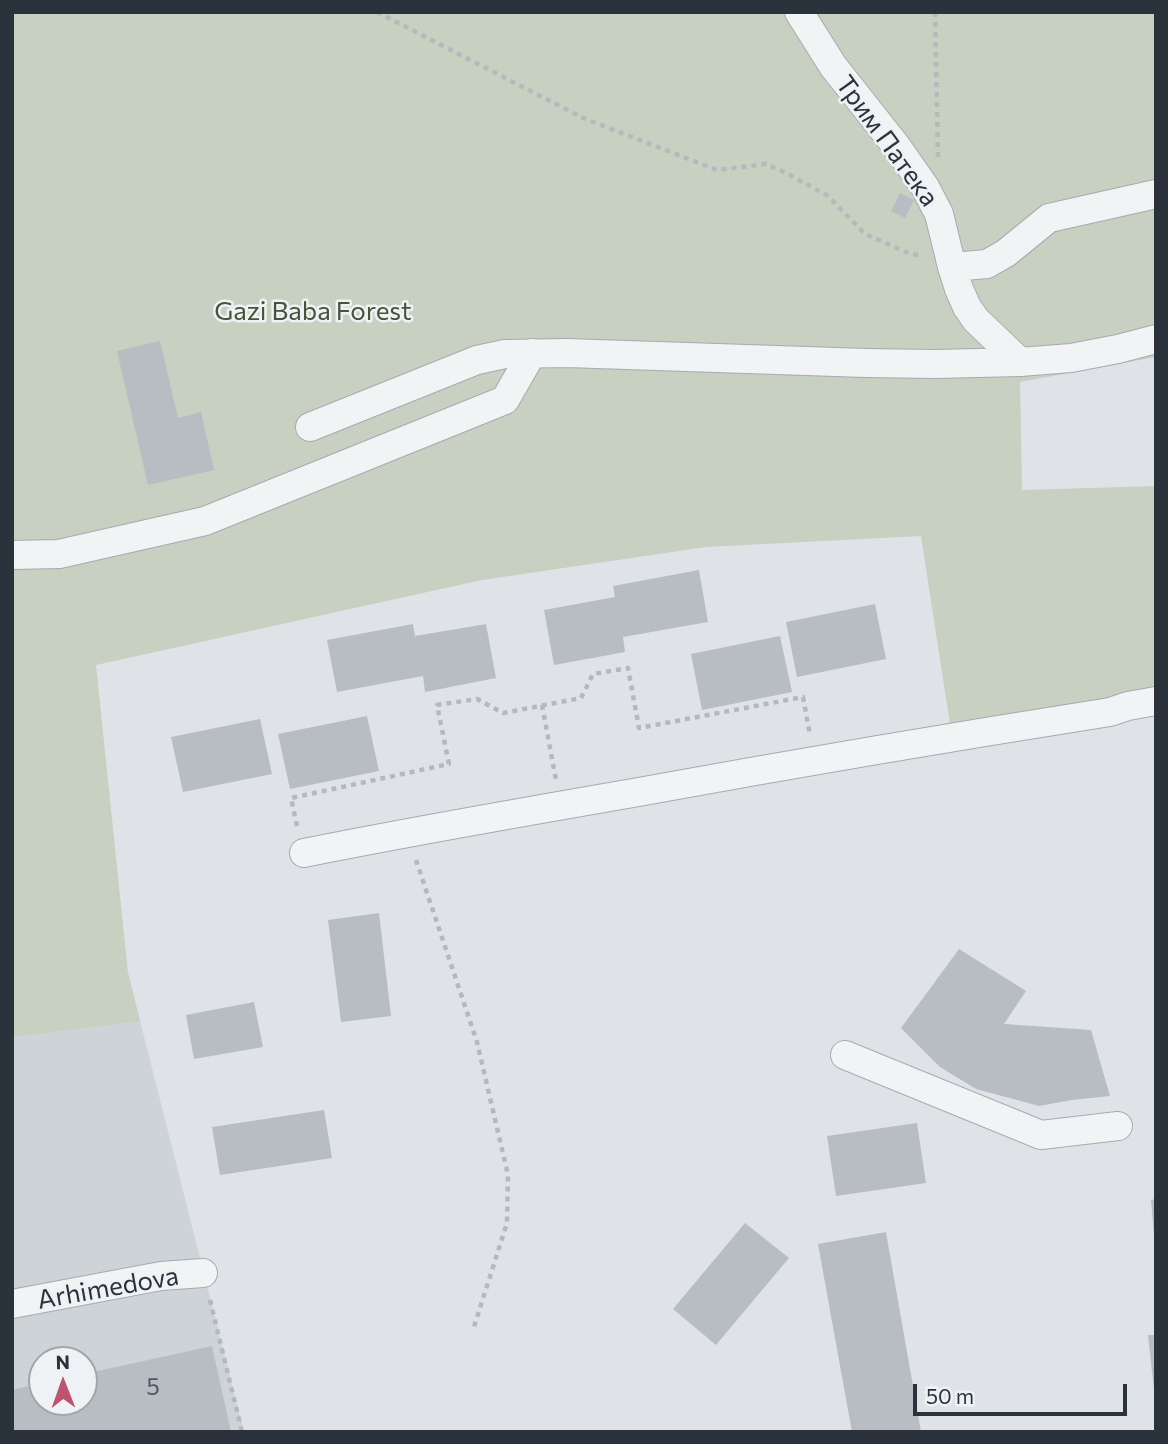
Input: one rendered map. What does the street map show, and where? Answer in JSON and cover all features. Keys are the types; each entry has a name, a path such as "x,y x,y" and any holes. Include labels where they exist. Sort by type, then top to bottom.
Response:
{"street":[{"name":"Трим Патека","path":"799,12 833,66 925,187 939,214 951,267 971,313 1020,362"},
{"path":"951,267 987,264 1006,253 1049,218 1156,194"},
{"path":"310,427 477,360 505,354 628,354 935,364 1071,358 1156,339"},
{"path":"12,555 59,554 205,521 505,400 532,353"},
{"path":"303,853 815,760 1110,712 1156,701"},
{"path":"845,1055 1041,1135 1118,1126"},
{"name":"Arhimedova","path":"12,1304 161,1276 203,1273"}],"path":[{"path":"377,12 583,118 718,170 765,164 786,173 828,196 865,234 906,252 925,256 951,267"},
{"path":"935,12 938,160"},
{"path":"291,798 449,764 437,705 477,699 503,713 581,698 593,674 628,668 639,728 803,697 815,760"},
{"path":"542,705 561,806"},
{"path":"407,832 477,1042 508,1175 507,1223 473,1330"},
{"path":"203,1273 242,1432"}],"shaded area":[{"path":"128,973 244,1432 12,1432 12,982"}],"green space":[{"name":"Gazi Baba Forest","path":"12,12 1156,12 1156,357 1020,382 1022,490 1156,486 1156,701 952,737 921,536 706,547 482,580 96,665 128,973 140,1021 12,1037"}],"building":[{"path":"900,193 914,200 905,218 891,211"},
{"path":"160,341 178,418 201,412 214,470 148,485 117,351"},
{"path":"699,570 708,622 623,637 625,652 554,665 544,610 615,597 613,586"},
{"path":"875,604 886,659 797,677 786,622"},
{"path":"413,624 415,636 486,624 496,678 425,692 423,676 337,692 327,640"},
{"path":"780,636 792,692 702,710 691,654"},
{"path":"367,716 379,771 290,789 278,734"},
{"path":"260,719 272,774 183,792 171,737"},
{"path":"379,913 391,1016 341,1022 328,920"},
{"path":"959,949 1026,991 1004,1024 1091,1030 1110,1096 1039,1106 976,1089 940,1067 901,1028"},
{"path":"254,1002 263,1047 194,1059 186,1015"},
{"path":"324,1110 332,1158 220,1175 212,1127"},
{"path":"917,1123 926,1183 836,1196 827,1136"},
{"path":"1156,1199 1156,1235 1154,1235 1151,1200"},
{"path":"745,1223 789,1258 716,1345 673,1309"},
{"path":"886,1232 921,1432 852,1432 818,1244"},
{"path":"1148,1335 1156,1335 1156,1390 1154,1390"},
{"path":"212,1346 231,1432 12,1432 12,1390 28,1386 28,1416 98,1416 98,1371"}]}
